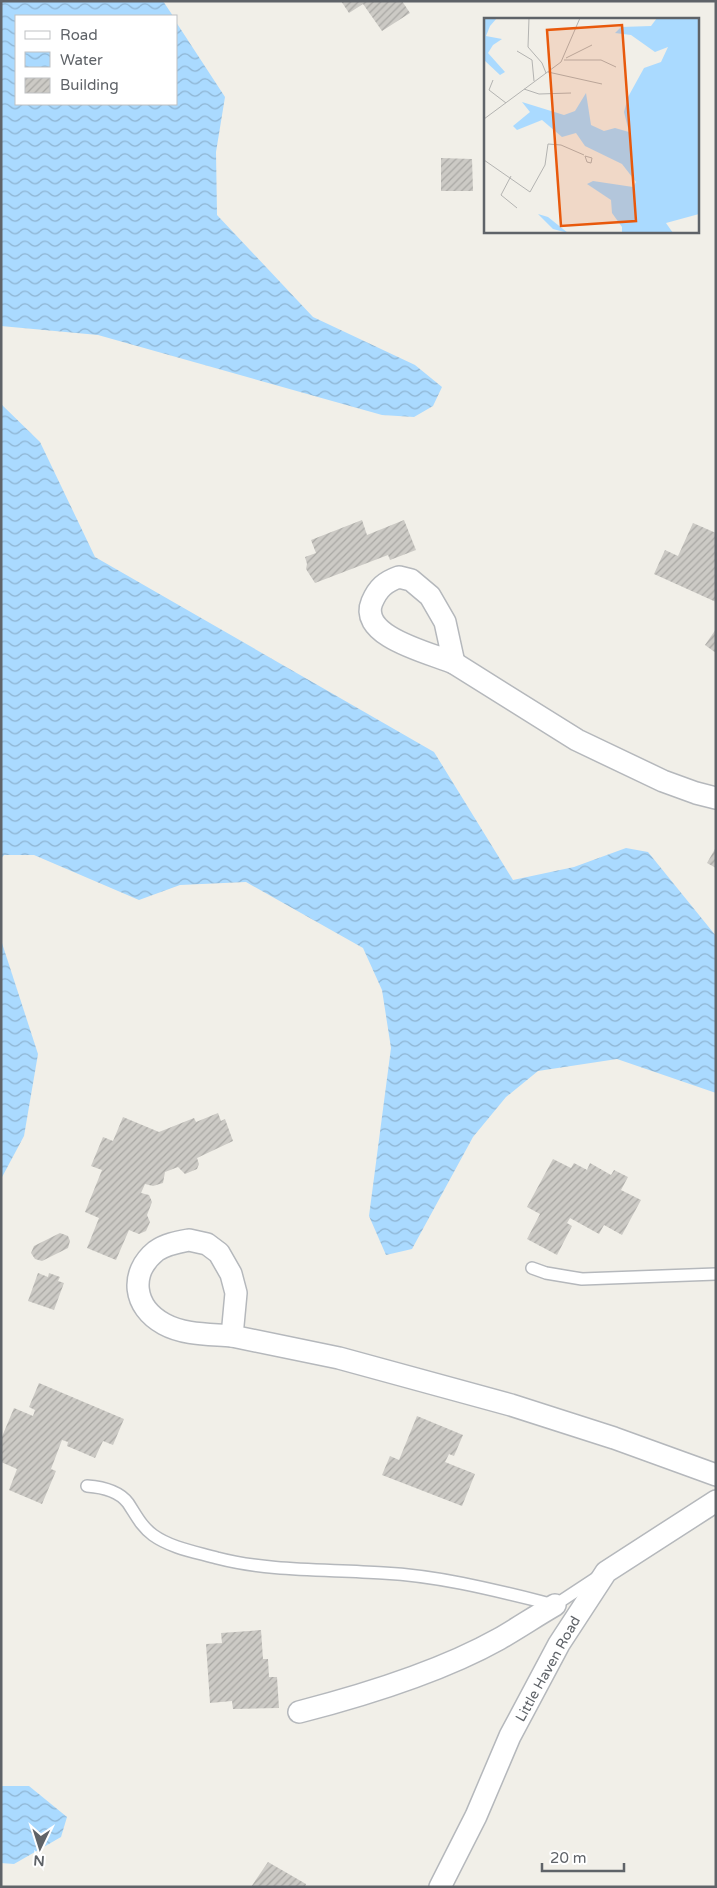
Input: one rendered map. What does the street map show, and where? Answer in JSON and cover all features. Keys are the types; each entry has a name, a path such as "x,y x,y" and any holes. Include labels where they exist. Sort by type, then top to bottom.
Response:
{"street":[{"path":"454,663 577,740 663,782 716,798"},
{"path":"232,1336 236,1293 232,1274 219,1253 207,1244 189,1240 172,1243 156,1251 141,1270 137,1287 139,1299 150,1314 164,1324 182,1331 232,1336 339,1358 511,1405 614,1438 716,1475"},
{"name":"Little Haven Road","path":"440,1887 476,1816 510,1736 559,1644 606,1572 716,1501"},
{"path":"299,1712 343,1701 430,1671 498,1639 555,1605"}],"lane":[{"path":"532,1268 546,1273 582,1279 716,1274"},
{"path":"87,1486 109,1490 127,1502 136,1518 153,1535 169,1544 225,1560 282,1568 385,1573 465,1583 555,1605 606,1572"}],"water":[{"path":"1,1 163,1 172,15 15,15 15,105 178,105 178,25 225,97 216,152 217,215 313,317 415,365 442,387 433,406 414,417 382,415 98,335 1,326"},
{"path":"1,404 40,442 95,557 434,752 513,880 574,867 626,848 648,852 716,936 716,1093 617,1059 538,1071 506,1097 473,1137 412,1249 386,1255 369,1216 391,1048 382,990 363,948 246,882 180,885 139,900 34,855 4,855 1,859"},
{"path":"1,940 38,1054 24,1136 1,1179"},
{"path":"1,1786 29,1786 67,1817 61,1837 14,1864 1,1863"}],"building":[{"path":"341,1 402,1 410,13 382,31 363,4 349,13"},
{"path":"441,158 472,159 473,191 441,191"},
{"path":"362,520 367,535 404,520 416,550 390,560 388,555 315,583 306,569 305,557 316,553 311,540"},
{"path":"693,523 716,533 716,602 654,574 665,550 678,556"},
{"path":"716,629 716,653 705,645"},
{"path":"716,847 716,868 707,863"},
{"path":"218,1113 221,1121 225,1119 233,1141 197,1158 199,1164 197,1169 185,1174 178,1167 165,1172 163,1183 153,1186 145,1184 141,1193 149,1195 152,1202 147,1215 150,1222 146,1231 139,1234 129,1230 116,1260 87,1248 99,1218 85,1212 102,1170 91,1166 103,1137 113,1141 123,1117 159,1132 194,1118 196,1122"},
{"path":"553,1159 571,1168 574,1163 587,1170 590,1163 611,1175 614,1170 628,1177 621,1190 641,1200 622,1235 604,1225 599,1234 570,1218 567,1223 572,1226 557,1255 527,1239 540,1214 527,1207"},
{"path":"60,1233 68,1236 70,1241 68,1248 42,1261 35,1259 31,1253 34,1246"},
{"path":"38,1273 48,1277 49,1273 60,1277 58,1281 64,1283 54,1310 28,1301"},
{"path":"39,1383 124,1419 113,1445 103,1441 95,1458 67,1446 68,1442 62,1440 51,1469 56,1471 42,1504 9,1490 17,1469 1,1462 1,1439 14,1408 33,1416 35,1410 29,1407"},
{"path":"417,1416 463,1435 454,1456 449,1454 445,1462 475,1474 462,1506 382,1475 390,1456 399,1460"},
{"path":"261,1630 263,1659 268,1659 269,1677 277,1677 279,1708 233,1709 232,1701 210,1703 206,1644 222,1643 221,1633"},
{"path":"268,1862 306,1884 305,1887 251,1887"}]}
